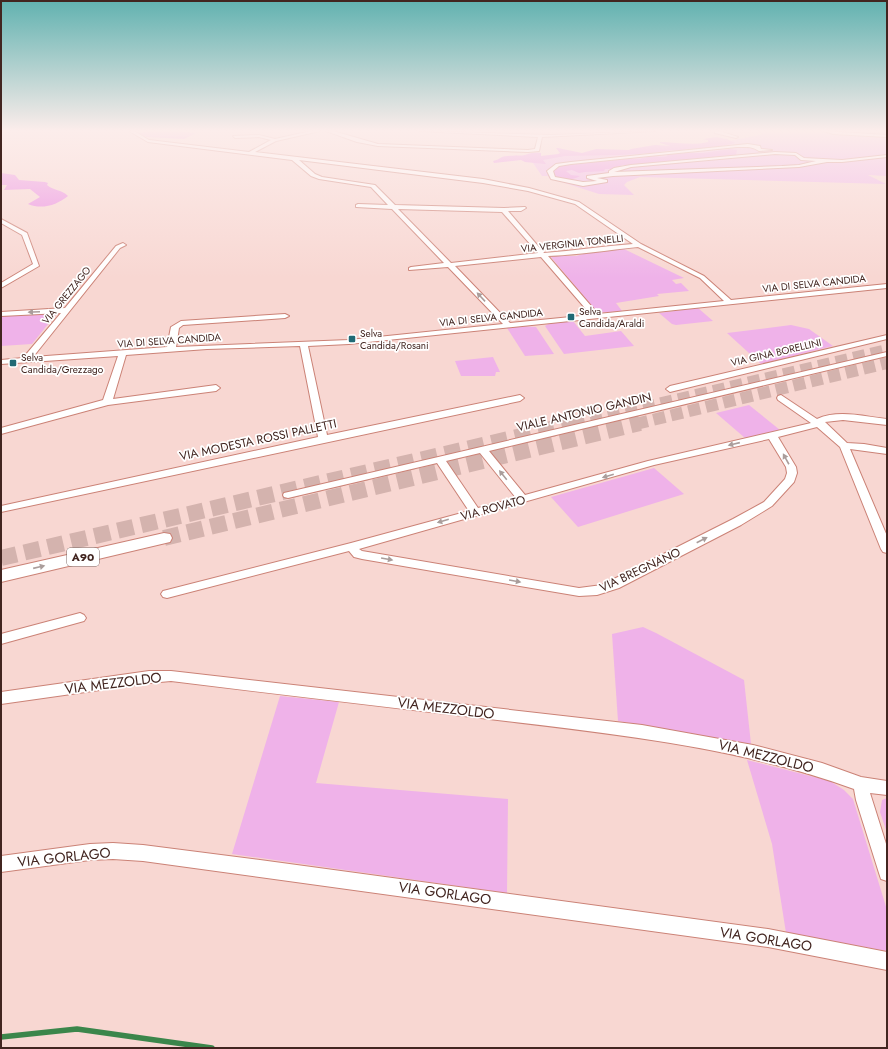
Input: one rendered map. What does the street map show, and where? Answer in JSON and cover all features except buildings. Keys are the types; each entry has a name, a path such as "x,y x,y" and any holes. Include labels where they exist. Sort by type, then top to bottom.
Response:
{"highway":[{"name":"A90","path":"1,576 164,538"}],"street":[{"path":"333,180 372,186 508,325"},
{"name":"VIA VERGINIA TONELLI","path":"472,180 529,190 577,203 639,245"},
{"path":"565,180 607,188"},
{"path":"583,184 605,181 601,180"},
{"path":"358,206 504,210 523,208"},
{"path":"504,210 596,316"},
{"path":"1,221 25,234 36,264 36,266 1,286"},
{"name":"VIA GREZZAGO","path":"26,360 118,247 123,245"},
{"path":"639,245 702,277 729,302"},
{"name":"VIA VERGINIA TONELLI","path":"411,269 639,245"},
{"name":"VIA DI SELVA CANDIDA","path":"1,362 222,346 349,342 887,286"},
{"path":"1,314 67,310"},
{"path":"171,350 176,327 181,323 285,316"},
{"name":"VIA GINA BORELLINI","path":"670,389 887,337"},
{"path":"304,344 323,439"},
{"path":"107,402 123,353"},
{"name":"VIALE ANTONIO GANDIN","path":"288,495 887,354"},
{"path":"1,431 107,402 216,388"},
{"name":"VIA MODESTA ROSSI PALLETTI","path":"1,509 520,398"},
{"path":"781,398 820,424 834,435 844,446 887,549"},
{"name":"VIA ROVATO","path":"167,594 351,547 652,463 820,424 820,420 830,417 887,422"},
{"name":"VIA BREGNANO","path":"351,547 358,554 579,592 599,591 615,585 723,530 774,498 790,480 792,473 791,467 772,435"},
{"path":"844,446 864,447 887,451"},
{"path":"483,450 523,500"},
{"path":"440,460 475,512"},
{"path":"1,639 80,618"},
{"name":"VIA MEZZOLDO","path":"1,698 149,677 171,676 642,731 753,752 822,770 861,784 887,788"},
{"path":"861,784 864,800 887,873"},
{"name":"VIA GORLAGO","path":"1,864 90,852 113,851 142,853 768,938 887,961"}],"shaded area":[{"path":"1,180 45,182 48,183 47,185 50,187 63,192 68,196 49,206 39,207 28,204 40,197 30,189 4,190 7,185 1,185"},
{"path":"555,180 632,180 624,185 634,195 599,194"},
{"path":"744,180 878,180 886,184"},
{"path":"624,249 684,278 672,280 676,284 681,283 689,291 657,294 659,296 616,303 622,311 598,313 550,256 576,256 590,252"},
{"path":"698,308 713,321 676,325 672,324 659,313"},
{"path":"54,312 57,313 32,344 1,346 1,316 36,315"},
{"path":"573,321 585,336 621,331 634,346 564,354 545,326 550,323"},
{"path":"791,325 809,329 833,346 761,364 727,333"},
{"path":"520,326 536,327 554,354 525,356 507,328"},
{"path":"493,357 500,372 496,372 495,376 461,376 455,361"},
{"path":"749,405 780,430 745,438 716,413"},
{"path":"654,468 684,494 578,527 551,497"},
{"path":"643,627 744,680 751,744 618,721 612,634"},
{"path":"280,696 339,702 316,783 508,799 507,893 232,854"},
{"path":"747,760 830,781 844,790 853,799 887,910 887,951 786,933 772,844"},
{"path":"887,798 887,833 880,812 882,800"}],"waterway":[{"path":"1,1037 77,1029 212,1048"}],"tunnel":[{"path":"573,424 887,350"},
{"path":"636,424 887,363"},
{"path":"1,558 577,423"},
{"path":"164,538 640,423"}],"place":[{"name":"Selva Candida/Araldi","path":"571,317"},
{"name":"Selva Candida/Rosani","path":"352,339"},
{"name":"Selva Candida/Grezzago","path":"13,363"}]}
